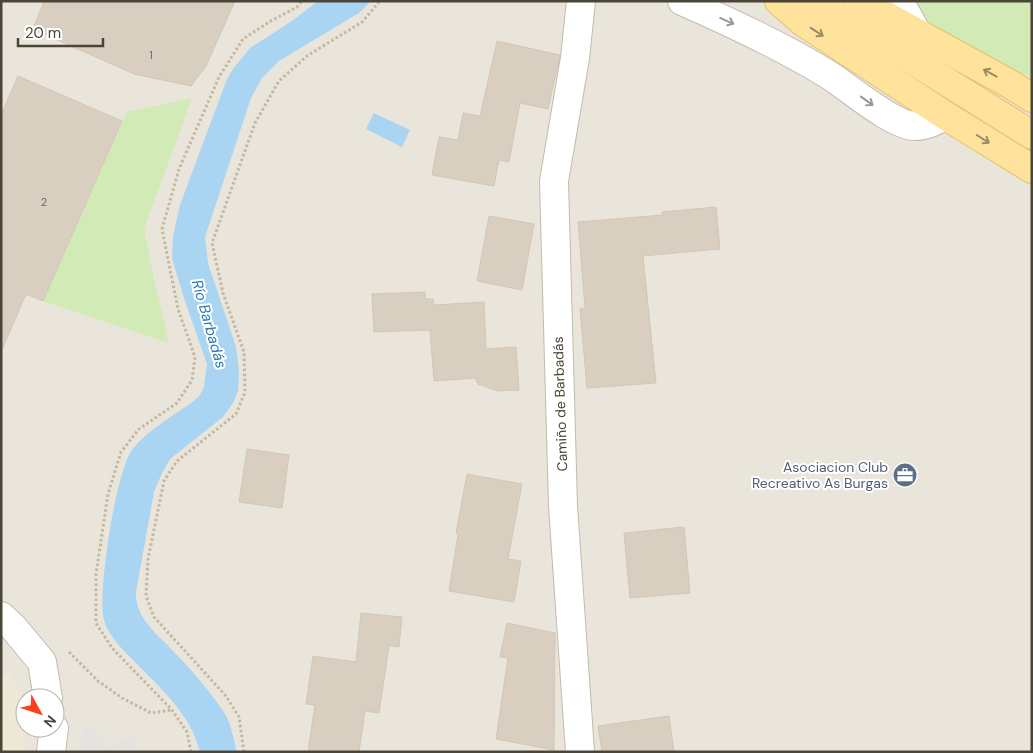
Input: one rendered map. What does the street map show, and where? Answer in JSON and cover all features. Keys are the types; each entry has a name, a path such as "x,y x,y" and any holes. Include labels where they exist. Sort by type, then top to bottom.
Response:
{"main road":[{"path":"779,1 803,22 946,116 1032,169"},
{"path":"811,1 864,30 1032,135"},
{"path":"859,1 1032,98"}],"street":[{"name":"Camiño de Barbadás","path":"580,752 563,506 554,181 575,58 581,1"},
{"name":"Camiño de Barbadás","path":"575,58 599,1"},
{"path":"682,1 735,24 829,75 893,120 913,126 928,124 946,116"},
{"path":"896,1 901,4 917,33"},
{"path":"1,616 13,627 42,662 46,688"},
{"path":"51,752 53,738"}],"path":[{"path":"191,752 186,732 172,710 112,648 96,624 96,574 108,494 121,452 139,429 177,403 192,380 195,357 178,309 162,230 179,169 219,77 243,39 297,7 302,1"},
{"path":"244,752 239,717 226,696 154,617 146,596 148,559 164,481 177,461 236,414 245,392 244,352 223,293 212,243 255,122 278,81 307,56 362,22 380,1"},
{"path":"67,651 98,681 122,698 151,713 172,710"}],"shaded area":[{"path":"1,1 1032,1 1032,752 1,752"},
{"path":"10,674 17,688 15,688 15,738 24,738 22,752 1,752 1,676"},
{"path":"84,723 109,746 138,736 137,752 80,752"}],"green space":[{"path":"906,1 1032,1 1032,78 940,36"},
{"path":"192,98 144,229 169,343 43,301 127,112"}],"water":[{"name":"Río Barbadás","path":"318,1 371,1 359,13 279,61 262,78 251,98 205,237 208,263 236,347 239,371 238,391 233,403 223,417 170,459 162,473 154,492 136,592 137,602 144,619 205,687 224,713 229,724 237,752 200,752 196,738 182,714 164,692 119,646 106,625 103,616 102,600 110,529 120,481 132,450 153,430 195,400 204,387 207,364 172,259 173,236 180,205 227,79 250,48 292,21"},
{"path":"374,113 410,130 402,147 366,129"}],"building":[{"path":"44,1 235,1 206,66 191,86 134,74 33,29"},
{"path":"497,41 560,55 548,109 520,103 509,162 499,160 494,186 432,175 439,137 458,140 463,113 480,116"},
{"path":"18,76 122,121 43,301 26,294 1,352 1,115"},
{"path":"716,207 720,249 643,256 656,383 587,388 580,309 585,308 578,222 663,215 662,212"},
{"path":"489,216 534,224 522,290 477,281"},
{"path":"425,292 425,299 433,299 434,305 484,302 486,349 516,347 519,390 498,391 478,384 475,378 434,381 430,330 374,332 372,294"},
{"path":"247,449 289,455 282,508 239,502"},
{"path":"467,474 522,484 508,559 521,561 514,602 449,591 458,534 456,533"},
{"path":"684,527 690,593 630,598 624,533"},
{"path":"361,613 402,617 399,647 389,646 379,713 365,711 359,752 308,752 315,705 306,704 313,656 356,662"},
{"path":"507,623 555,633 554,750 496,739 508,658 500,657"},
{"path":"669,716 674,752 602,752 598,726"}],"place":[{"name":"Asociacion Club Recreativo As Burgas","path":"905,475"}]}
